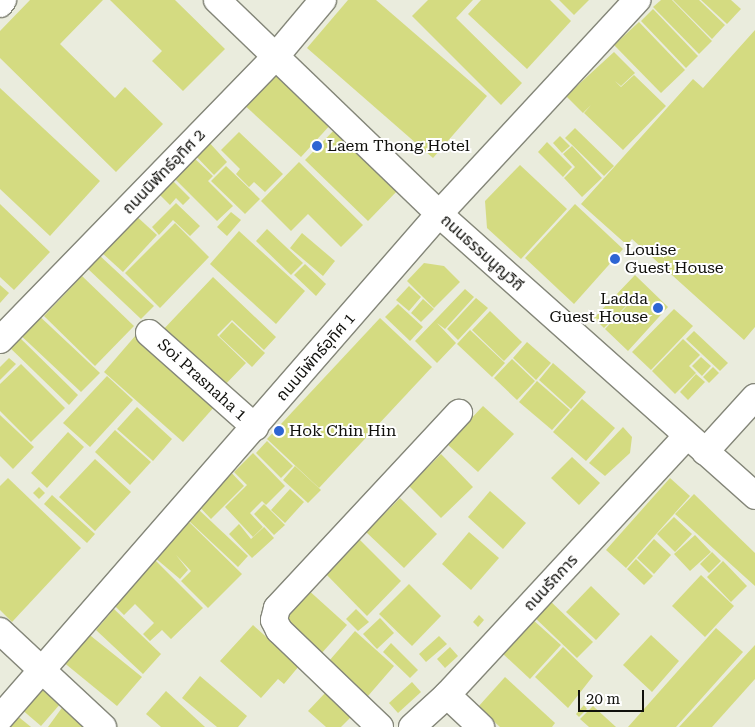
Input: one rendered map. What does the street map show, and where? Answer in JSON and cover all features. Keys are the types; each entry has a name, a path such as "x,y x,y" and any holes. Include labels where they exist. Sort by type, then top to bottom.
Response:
{"street":[{"path":"0,4 3,0"},
{"name":"ถนนธรรมนูญวิถี","path":"217,0 439,214 755,496"},
{"name":"ถนนนิพัทธ์อุทิศ 2","path":"0,340 276,56 323,0"},
{"name":"ถนนนิพัทธ์อุทิศ 1","path":"0,718 43,671 439,214 637,0"},
{"name":"Soi Prasnaha 1","path":"149,333 255,427"},
{"name":"ถนนรัถการ","path":"412,727 447,695 696,444 755,397"},
{"path":"380,727 278,630 274,620 277,608 459,413"},
{"path":"0,630 103,727"},
{"path":"447,695 481,727"}],"building":[{"path":"30,0 103,0 60,44 115,98 125,87 163,124 116,172 0,58 0,31"},
{"path":"110,0 175,0 225,49 183,91 152,61 162,51"},
{"path":"348,0 376,0 487,96 433,158 307,48"},
{"path":"428,0 473,0 456,18 522,83 501,105 412,16"},
{"path":"481,0 550,0 571,21 527,69 468,14"},
{"path":"559,0 589,0 574,15"},
{"path":"661,0 672,0 712,41 699,54 653,7"},
{"path":"673,0 699,0 725,25 712,39"},
{"path":"701,0 731,0 741,9 727,24"},
{"path":"653,9 698,56 686,68 641,21"},
{"path":"639,22 685,70 661,93 614,45"},
{"path":"755,30 755,327 744,340 632,239 627,245 581,204 693,79 703,88"},
{"path":"614,52 635,73 621,86 615,81 621,87 634,75 666,106 623,150 584,113 591,105 583,113 566,96"},
{"path":"270,69 332,123 301,157 241,102"},
{"path":"0,88 100,181 50,236 0,189"},
{"path":"337,127 400,188 368,221 305,160"},
{"path":"575,128 614,166 604,176 565,138"},
{"path":"239,132 283,174 265,192 254,182 249,187 236,174 240,169 221,150"},
{"path":"560,136 570,146 562,153 553,143"},
{"path":"207,140 227,162 214,175 193,153"},
{"path":"547,142 572,167 563,177 538,152"},
{"path":"572,146 602,178 582,197 564,178 575,167 563,154"},
{"path":"192,156 213,176 208,181 233,206 217,221 172,176"},
{"path":"299,162 363,225 341,247 308,214 291,231 261,201"},
{"path":"520,165 567,209 521,259 487,228 485,201"},
{"path":"226,166 260,199 245,214 211,181"},
{"path":"171,179 190,198 183,205 176,198 170,205 158,193"},
{"path":"176,203 200,226 190,236 173,220 159,235 152,227"},
{"path":"0,204 50,252 14,290 0,277"},
{"path":"575,204 623,249 574,304 525,258"},
{"path":"231,212 241,220 227,236 217,227"},
{"path":"134,214 157,235 123,272 101,252"},
{"path":"175,223 209,257 160,308 125,273"},
{"path":"267,229 303,263 291,275 256,241"},
{"path":"239,231 305,291 276,324 210,264"},
{"path":"302,233 335,261 323,276 290,248"},
{"path":"99,255 154,306 141,319 87,268"},
{"path":"424,263 444,266 460,282 434,308 407,281"},
{"path":"305,264 326,284 316,296 294,275"},
{"path":"635,275 668,307 628,351 605,329 643,289 604,328 594,318"},
{"path":"82,276 134,326 95,366 44,316"},
{"path":"213,277 276,337 264,350 232,320 217,335 246,363 220,390 160,333"},
{"path":"0,285 9,293 0,303"},
{"path":"409,286 421,297 409,311 396,300"},
{"path":"465,289 474,297 445,329 437,323 456,343 437,363 415,341"},
{"path":"476,298 488,308 458,340 447,329"},
{"path":"423,299 434,309 421,322 411,313"},
{"path":"398,304 423,327 410,341 385,317"},
{"path":"674,309 693,326 651,370 632,352"},
{"path":"490,311 522,342 504,361 472,330"},
{"path":"35,312 100,373 81,392 16,331"},
{"path":"380,318 432,367 319,488 267,439"},
{"path":"232,322 265,353 252,367 219,336"},
{"path":"470,330 505,363 492,377 457,344"},
{"path":"694,331 728,363 720,371 686,339"},
{"path":"14,332 78,395 69,405 4,342"},
{"path":"136,335 215,406 183,442 104,372"},
{"path":"683,339 700,355 689,366 696,373 675,394 652,371"},
{"path":"527,342 551,363 536,380 513,358"},
{"path":"701,357 711,366 702,376 692,366"},
{"path":"9,358 16,364 0,380 0,367"},
{"path":"512,359 535,381 517,400 494,378"},
{"path":"553,363 586,392 571,409 539,380"},
{"path":"21,364 65,408 31,442 0,411 0,384"},
{"path":"713,367 719,373 709,383 703,377"},
{"path":"696,374 705,382 688,400 680,392"},
{"path":"107,376 133,400 90,447 63,423"},
{"path":"537,381 570,410 552,430 519,402"},
{"path":"582,399 615,428 586,461 553,432"},
{"path":"483,406 514,434 478,472 447,444"},
{"path":"137,407 172,439 153,461 117,429"},
{"path":"0,415 34,447 13,469 0,456"},
{"path":"623,427 632,437 630,453 605,476 589,463"},
{"path":"115,430 151,462 130,485 95,452"},
{"path":"68,432 84,447 47,488 31,473"},
{"path":"267,441 293,466 281,478 256,453"},
{"path":"253,453 285,486 266,505 262,501 250,513 263,527 253,537 225,507 247,485 234,472"},
{"path":"441,454 473,487 441,518 409,486"},
{"path":"572,457 600,483 579,505 551,478"},
{"path":"95,459 131,492 95,531 59,497"},
{"path":"295,466 321,490 308,503 283,480"},
{"path":"227,468 244,486 211,519 194,501"},
{"path":"8,478 81,548 12,622 0,610 0,486"},
{"path":"670,478 690,496 626,568 606,550"},
{"path":"39,487 45,493 39,499 33,493"},
{"path":"290,489 304,502 285,523 271,510"},
{"path":"490,491 526,523 503,549 468,517"},
{"path":"694,494 755,553 755,586 675,514"},
{"path":"52,495 95,534 87,543 44,504"},
{"path":"400,498 437,534 404,568 366,532"},
{"path":"264,504 285,525 274,535 254,514"},
{"path":"198,509 248,556 238,567 188,520"},
{"path":"674,517 692,534 675,552 657,534"},
{"path":"189,522 242,574 208,608 181,581 191,571 176,555 188,570 180,579 154,557"},
{"path":"239,524 251,539 264,527 274,538 252,558 229,534"},
{"path":"469,532 499,558 471,590 442,564"},
{"path":"355,535 401,581 367,616 321,569"},
{"path":"695,535 711,552 690,571 674,554"},
{"path":"654,539 671,555 654,574 637,558"},
{"path":"712,552 721,561 709,573 700,564"},
{"path":"154,559 203,608 171,639 162,630 150,641 143,634 154,623 135,604 124,615 111,602"},
{"path":"636,559 653,576 644,585 627,569"},
{"path":"723,561 747,586 731,602 707,577"},
{"path":"701,575 734,606 705,637 672,606"},
{"path":"409,584 441,616 412,646 379,614"},
{"path":"591,586 620,614 596,640 566,612"},
{"path":"306,588 347,625 320,655 279,618"},
{"path":"547,598 593,642 577,658 532,615"},
{"path":"114,609 161,654 143,674 96,630"},
{"path":"356,609 369,622 358,631 346,619"},
{"path":"479,615 484,620 478,627 473,622"},
{"path":"380,618 394,633 377,649 363,634"},
{"path":"532,619 561,645 530,679 502,653"},
{"path":"253,625 299,666 284,684 278,679 261,698 220,661"},
{"path":"716,628 743,652 676,727 628,727"},
{"path":"355,631 394,666 368,696 329,661"},
{"path":"86,632 142,677 117,706 62,661"},
{"path":"651,635 679,661 652,692 623,665"},
{"path":"439,636 447,644 426,662 419,654"},
{"path":"391,643 418,670 410,678 383,652"},
{"path":"755,645 755,679 712,727 679,727"},
{"path":"450,647 458,656 445,668 437,659"},
{"path":"563,647 593,676 568,708 535,677"},
{"path":"200,676 247,716 238,727 217,727 182,698"},
{"path":"505,677 555,723 552,727 500,727 478,707"},
{"path":"412,682 421,692 398,713 389,703"},
{"path":"40,685 61,703 41,726 20,708"},
{"path":"166,691 205,727 161,727 146,714"},
{"path":"326,692 352,716 341,727 326,727 308,711"},
{"path":"64,705 90,727 48,727"},
{"path":"584,705 587,709 579,717 576,714"},
{"path":"593,706 616,727 589,727 580,719"},
{"path":"15,714 31,727 3,727"}],"place":[{"name":"Laem Thong Hotel","path":"317,146"},
{"name":"Louise Guest House","path":"615,259"},
{"name":"Ladda Guest House","path":"658,308"},
{"name":"Hok Chin Hin","path":"279,431"}]}
